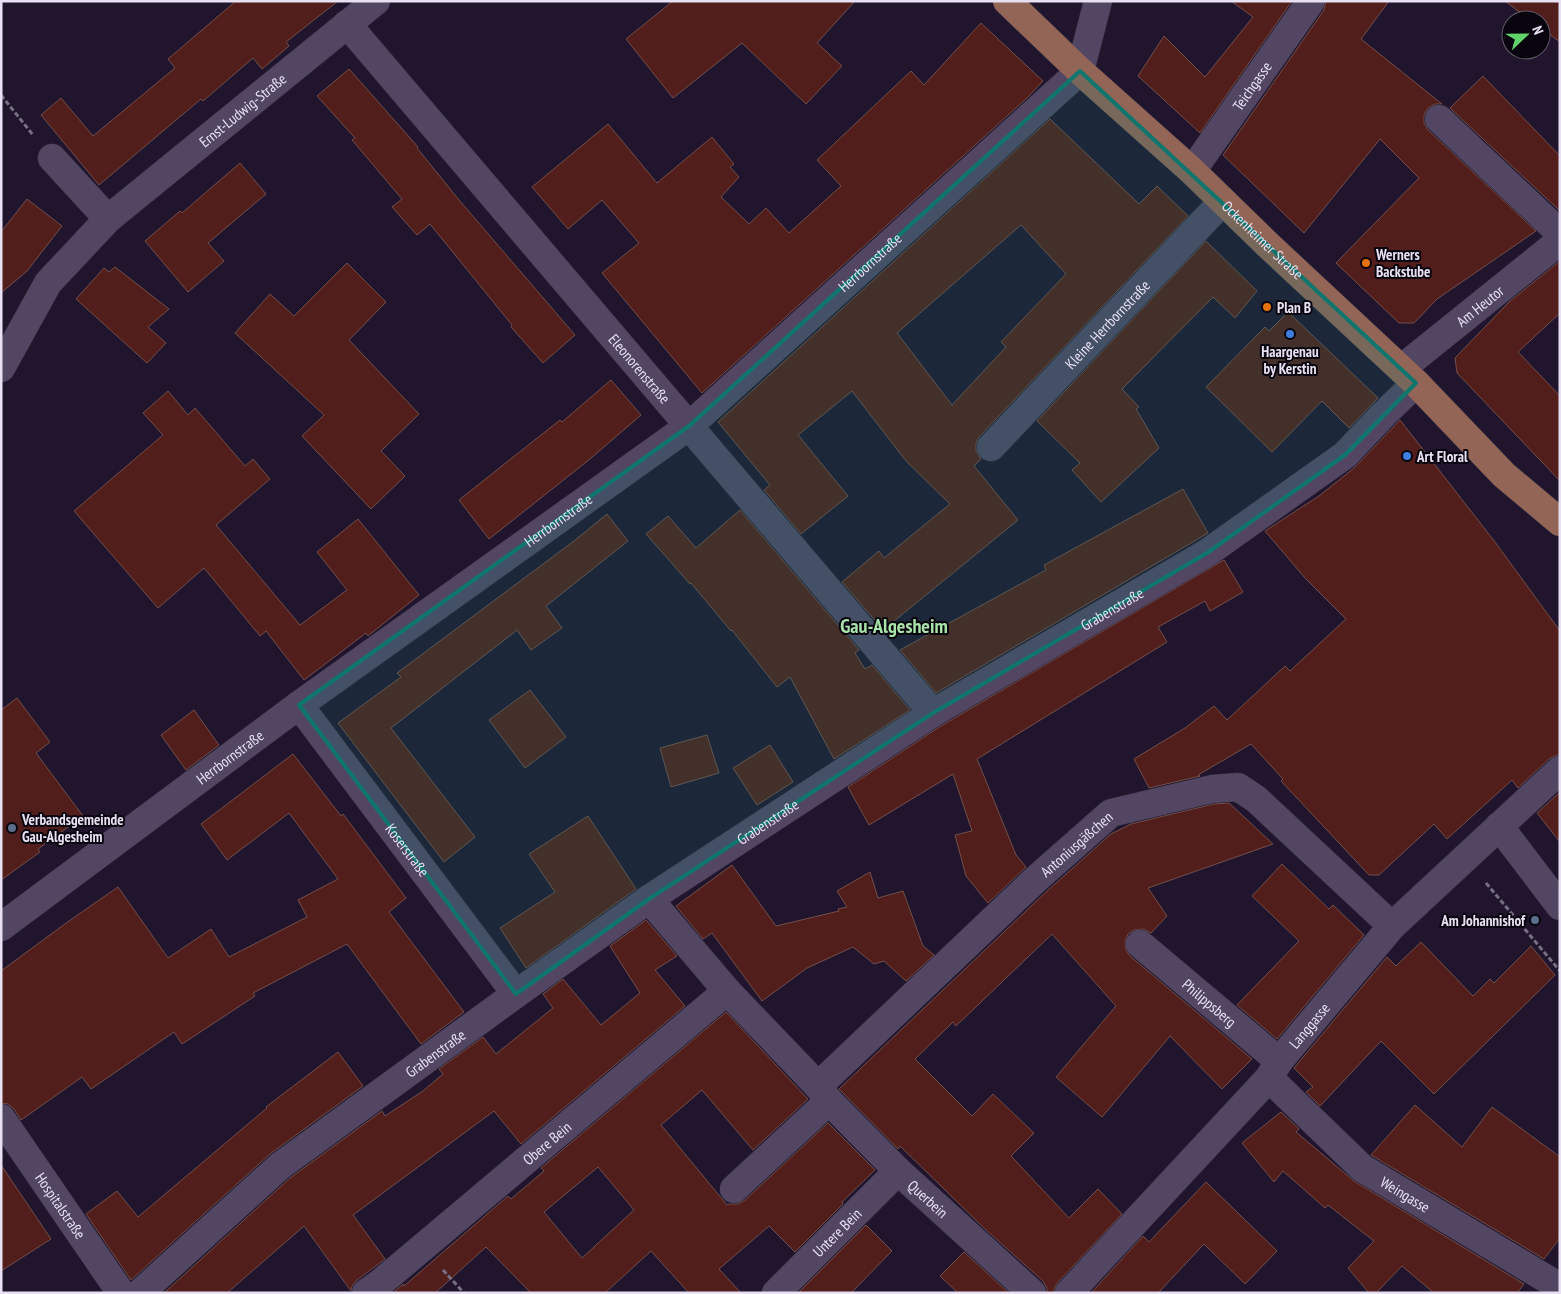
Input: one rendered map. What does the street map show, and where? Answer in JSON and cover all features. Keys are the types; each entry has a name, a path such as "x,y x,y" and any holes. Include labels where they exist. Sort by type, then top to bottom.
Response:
{"main road":[{"name":"Ockenheimer Straße","path":"1007,1 1080,71 1192,171 1408,376 1504,474 1560,522"}],"street":[{"name":"Ernst-Ludwig-Straße","path":"1,368 48,283 108,219 376,1"},
{"path":"1080,71 1098,1"},
{"name":"Teichgasse","path":"1192,171 1311,1"},
{"name":"Eleonorenstraße","path":"347,24 933,713"},
{"name":"Herrbornstraße","path":"1,927 300,705 689,426 1080,71"},
{"path":"1439,119 1560,233"},
{"path":"52,158 108,219"},
{"name":"Kleine Herrbornstraße","path":"991,447 1224,201"},
{"name":"Am Heutor","path":"1408,376 1560,241"},
{"name":"Grabenstraße","path":"140,1293 280,1166 649,899 933,713 1207,553 1345,456 1383,415 1408,376"},
{"name":"Koserstraße","path":"300,705 516,994"},
{"name":"Langgasse","path":"1070,1293 1274,1069 1392,926 1464,857 1560,770"},
{"name":"Antoniusgäßchen","path":"824,1094 1034,880 1111,813 1212,790 1238,787 1263,806 1392,926"},
{"path":"1499,826 1560,906"},
{"name":"Querbein","path":"649,899 728,991 898,1172 1032,1293"},
{"name":"Philippsberg","path":"1140,944 1274,1069"},
{"name":"Obere Bein","path":"366,1293 408,1260 728,991"},
{"name":"Weingasse","path":"1274,1069 1362,1168 1560,1287"},
{"path":"734,1188 824,1094"},
{"name":"Hospitalstraße","path":"1,1118 121,1293"},
{"name":"Untere Bein","path":"776,1293 898,1172"}],"path":[{"path":"1,95 52,158"},
{"path":"1464,857 1560,971"}],"highlighted area":[{"path":"1080,71 1416,383 1345,455 1207,553 933,713 649,899 516,994 299,705 689,426"}],"building":[{"path":"236,1 338,1 286,42 289,46 262,69 253,58 99,185 41,115 61,98 93,136 175,68 168,59"},
{"path":"673,1 855,1 817,43 842,66 806,104 742,43 673,98 626,39"},
{"path":"1231,1 1292,1 1200,133 1138,76 1164,36 1205,77 1253,17"},
{"path":"1326,1 1389,1 1361,39 1442,104 1435,104 1428,108 1424,115 1424,123 1428,130 1536,231 1437,299 1414,323 1399,323 1336,263 1419,178 1380,139 1304,233 1223,155 1324,10"},
{"path":"1505,1 1560,1 1560,42 1551,35 1551,10 1517,10"},
{"path":"981,23 1043,81 1028,97 702,393 602,273 639,243 602,200 568,229 532,187 608,124 657,183 712,137 734,164 730,167 739,177 721,197 749,224 766,208 789,233 841,186 817,160 911,71 924,85"},
{"path":"349,69 418,147 459,200 575,335 543,363 511,327 512,325 430,224 417,235 392,207 402,199 352,140 355,138 317,96"},
{"path":"1483,76 1560,156 1560,211 1450,108"},
{"path":"1050,119 1139,204 1157,186 1188,216 979,437 976,443 976,451 981,459 974,466 1018,520 883,630 842,582 879,551 884,558 950,504 906,461 852,391 798,435 848,496 801,534 764,490 770,485 718,422","holes":["1021,225 1066,274 1001,342 1006,347 952,405 897,333"]},
{"path":"240,163 266,194 208,243 224,261 188,292 145,241 180,211 182,213"},
{"path":"27,199 62,226 27,271 1,293 1,232"},
{"path":"1206,241 1257,291 1235,318 1213,297 1122,389 1139,407 1136,409 1159,448 1101,502 1072,470 1080,463 1037,421"},
{"path":"1560,261 1560,313 1518,352 1560,396 1560,481 1457,373 1455,358 1509,302"},
{"path":"347,263 386,302 349,340 419,414 381,451 405,476 371,509 302,436 324,415 235,333 270,294 294,316"},
{"path":"115,267 169,309 148,327 166,343 147,363 76,299 104,268 109,272"},
{"path":"1288,312 1378,398 1349,428 1322,401 1272,452 1206,387 1265,327 1269,331"},
{"path":"611,380 641,415 590,459 489,539 459,500 560,420 562,422"},
{"path":"168,391 188,415 195,408 245,466 253,459 270,479 216,525 300,625 347,590 317,552 358,519 419,595 368,636 366,633 304,680 266,631 260,636 204,568 158,608 74,511 163,435 143,413"},
{"path":"1400,420 1495,542 1560,631 1560,755 1549,759 1518,788 1512,780 1447,839 1434,824 1379,875 1369,875 1281,781 1283,779 1251,744 1198,775 1200,776 1149,788 1134,759 1185,728 1214,706 1227,720 1285,666 1290,671 1346,619 1305,578 1265,531 1319,496 1354,468"},
{"path":"1183,489 1208,533 936,693 900,650 1046,570 1044,565"},
{"path":"740,510 859,650 855,653 865,669 872,665 910,710 834,759 790,677 777,687 732,630 646,534 668,516 696,548"},
{"path":"607,514 628,541 546,606 562,628 531,650 517,630 391,728 475,837 444,862 338,723 401,677 397,673 574,541"},
{"path":"1224,560 1243,592 1210,611 1205,601 1158,627 1167,642 977,759 1016,855 1026,867 988,903 966,876 955,835 972,831 953,774 869,825 848,787 941,726"},
{"path":"530,690 566,737 525,768 489,720"},
{"path":"17,698 50,742 36,753 83,816 38,849 40,852 1,880 1,710"},
{"path":"194,710 219,745 186,770 161,735"},
{"path":"707,735 719,773 671,787 660,748"},
{"path":"770,745 793,782 757,805 733,768"},
{"path":"293,754 341,816 343,814 406,898 389,912 464,1012 421,1044 347,944 253,993 255,996 182,1044 174,1032 91,1089 82,1077 21,1120 14,1109 8,1104 1,1103 1,971 118,887 168,958 211,929 229,957 307,917 298,900 338,879 289,813 227,860 201,824"},
{"path":"1560,792 1560,842 1537,813"},
{"path":"1229,803 1273,844 1148,888 1167,916 1151,933 1143,929 1134,930 1128,934 1125,942 1126,950 1130,956 1252,1059 1222,1089 1170,1036 1102,1117 1056,1077 1116,1006 1052,934 956,1026 953,1022 915,1059 972,1116 993,1094 1034,1133 1011,1156 1069,1218 1098,1189 1122,1214 1058,1282 1054,1293 1047,1293 1047,1288 1043,1281 985,1229 900,1146 898,1149 839,1089 1046,892 1111,834 1131,824 1214,804"},
{"path":"588,816 636,889 526,968 500,928 555,892 529,854"},
{"path":"1282,864 1329,909 1333,905 1364,935 1277,1039 1237,1005 1299,941 1252,896"},
{"path":"732,865 776,926 839,911 838,909 847,907 837,891 870,872 878,898 903,891 923,946 934,955 906,981 884,961 874,964 853,947 807,968 762,1001 712,933 703,939 676,906"},
{"path":"646,920 677,956 655,970 685,1006 521,1144 494,1111 353,1215 385,1259 357,1280 352,1286 351,1291 304,1226 227,1293 164,1293 290,1178 382,1111 385,1116 423,1091 443,1074 439,1069 483,1037 496,1054 553,1008 543,994 563,979 601,1025 640,993 610,946"},
{"path":"1421,942 1473,996 1490,979 1494,983 1531,946 1555,975 1434,1094 1381,1041 1320,1106 1306,1092 1313,1087 1294,1068 1387,957 1396,966"},
{"path":"726,1012 808,1099 753,1150 702,1090 661,1125 727,1205 738,1204 745,1200 828,1123 875,1170 795,1252 769,1226 719,1269 741,1293 689,1293 651,1251 605,1293 531,1293 486,1247 435,1293 393,1293 403,1284 404,1286 508,1196 511,1199 544,1171 541,1168","holes":["598,1167 634,1210 582,1258 544,1212"]},
{"path":"338,1052 363,1086 270,1154 131,1280 86,1214 117,1191 138,1217 266,1107"},
{"path":"1415,1105 1462,1147 1492,1107 1560,1157 1560,1238 1544,1259 1371,1155"},
{"path":"1281,1112 1299,1129 1296,1132 1354,1181 1524,1284 1517,1293 1434,1293 1402,1266 1376,1293 1369,1293 1348,1268 1374,1241 1328,1205 1325,1208 1283,1171 1274,1182 1242,1143"},
{"path":"1,1165 51,1239 1,1271"},
{"path":"1206,1182 1277,1251 1245,1284 1204,1244 1158,1293 1091,1293 1143,1236 1149,1242"},
{"path":"866,1225 892,1251 851,1293 798,1293"},
{"path":"964,1252 1009,1293 958,1293 940,1276"}],"place":[{"name":"Werners Backstube","path":"1366,263"},
{"name":"Plan B","path":"1267,307"},
{"name":"Haargenau by Kerstin","path":"1290,334"},
{"name":"Art Floral","path":"1407,456"},
{"name":"Verbandsgemeinde Gau-Algesheim","path":"12,828"},
{"name":"Am Johannishof","path":"1535,920"}],"district":[{"name":"Gau-Algesheim","path":"894,626"}]}
